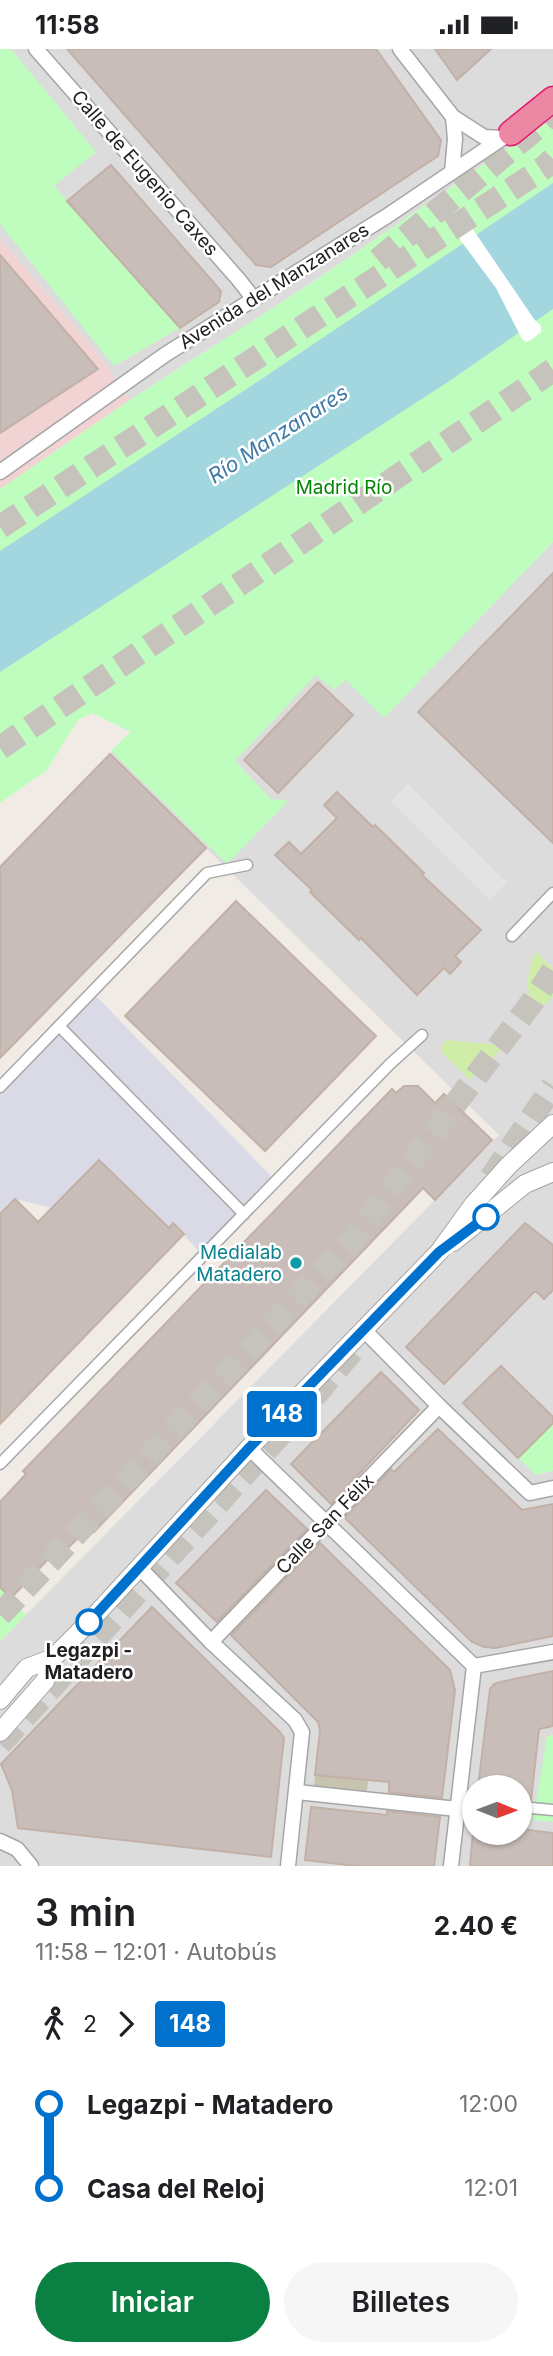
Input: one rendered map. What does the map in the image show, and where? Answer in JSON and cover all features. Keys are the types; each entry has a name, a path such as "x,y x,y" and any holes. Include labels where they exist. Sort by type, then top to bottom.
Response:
{"highway":[{"path":"507,136 553,99"}],"street":[{"name":"Calle de Eugenio Caxes","path":"36,49 253,298"},
{"path":"400,49 453,117 484,137 507,136"},
{"name":"Avenida del Manzanares","path":"0,472 146,368 253,298 387,216 553,106"},
{"path":"452,172 455,139 453,117"},
{"path":"0,1087 207,873 247,865"},
{"path":"512,936 553,893"},
{"path":"59,1026 244,1214"},
{"path":"0,1464 408,1046 422,1035"},
{"path":"0,1732 45,1681 53,1658 249,1448 439,1252 473,1205 508,1166 553,1124"},
{"path":"439,1252 525,1184 553,1172"},
{"path":"365,1330 530,1493 553,1488"},
{"name":"Calle San Félix","path":"211,1642 439,1406"},
{"path":"249,1448 474,1666"},
{"path":"139,1567 211,1642 295,1720 302,1732 288,1866"},
{"path":"474,1666 553,1652"},
{"path":"0,1700 27,1668 53,1658"},
{"path":"450,1866 474,1666"},
{"path":"297,1793 457,1808"},
{"path":"532,1808 553,1810"},
{"path":"0,1841 17,1849 31,1866"}],"shaded area":[{"path":"0,49 553,49 553,117 313,282 130,400 103,361 0,238"},
{"path":"0,238 103,361 130,400 0,489"},
{"path":"553,383 553,1866 0,1866 0,1641 499,1135 110,754 156,705"},
{"path":"408,784 507,882 490,900 391,801"},
{"path":"92,992 276,1181 203,1256 174,1224 169,1228 99,1160 52,1208 15,1199 0,1214 0,1087"},
{"path":"315,1775 368,1780 367,1793 314,1788"}],"green space":[{"path":"0,49 11,49 96,152 54,186 180,328 114,366 0,224"},
{"name":"Madrid Río","path":"553,117 553,542 384,718 346,680 334,690 316,675 235,761 271,799 288,801 227,864 111,751 131,732 92,713 78,720 47,770 0,803 0,489 130,400 313,282"},
{"path":"536,952 553,968 553,997 538,1011 533,1006 528,991 530,966"},
{"path":"447,1040 501,1045 501,1050 470,1080 442,1053 441,1046"},
{"path":"553,1423 553,1471 536,1475 518,1458"},
{"path":"0,1587 26,1615 0,1641"},
{"path":"553,1735 553,1822 533,1820 547,1736"}],"water":[{"name":"Río Manzanares","path":"553,183 553,309 448,382 0,672 0,551"}],"pier":[{"path":"472,228 541,326 541,332 531,340 526,342 522,339 496,288 461,241 459,235"}],"building":[{"path":"67,49 376,49 441,140 438,156 271,267 256,265"},
{"path":"435,49 491,49 457,80"},
{"path":"111,165 221,291 219,302 180,328 67,201"},
{"path":"0,255 98,369 0,433"},
{"path":"553,573 553,843 418,712"},
{"path":"318,682 353,715 278,793 244,760"},
{"path":"110,754 206,848 0,1058 0,867"},
{"path":"337,792 373,827 375,825 424,873 422,875 481,930 455,956 461,962 450,974 444,968 417,995 275,855 289,842 301,854 337,818 324,805"},
{"path":"236,901 376,1036 265,1151 125,1016"},
{"path":"404,1086 418,1086 435,1103 444,1094 492,1140 435,1200 423,1188 94,1532 89,1527 60,1556 55,1552 11,1598 0,1587 0,1502 26,1474 23,1471 392,1089 396,1093"},
{"path":"99,1160 169,1228 173,1223 184,1234 0,1424 0,1214 15,1199 38,1222"},
{"path":"525,1223 553,1245 553,1290 544,1299 534,1292 444,1384 406,1347"},
{"path":"501,1366 553,1417 553,1423 518,1458 463,1403"},
{"path":"381,1372 419,1410 331,1504 291,1464"},
{"path":"438,1429 522,1510 553,1504 553,1636 495,1648 472,1642 346,1519 391,1469 394,1472"},
{"path":"266,1490 307,1529 217,1622 176,1583"},
{"path":"320,1543 450,1670 455,1690 442,1798 389,1792 389,1782 315,1775 320,1730 318,1722 231,1635"},
{"path":"152,1607 284,1738 271,1857 18,1828 12,1790 1,1764"},
{"path":"553,1671 553,1726 539,1729 532,1791 532,1775 479,1775 490,1689 500,1682"},
{"path":"311,1807 387,1815 387,1811 440,1817 434,1866 357,1866 305,1860"},
{"path":"532,1830 553,1833 553,1866 470,1866 472,1845 532,1845"}],"tunnel":[{"path":"378,260 538,127 553,111"},
{"path":"0,527 545,167 553,159"},
{"path":"0,748 553,370"},
{"path":"0,1615 354,1238 553,971"},
{"path":"491,1178 553,1086"},
{"path":"0,1744 307,1405 352,1351"}],"bus line":[{"name":"148","path":"89,1622 249,1448 439,1252 486,1217"}],"place":[{"name":"Medialab Matadero","path":"296,1263"},
{"name":"Legazpi - Matadero","path":"89,1622"}]}
